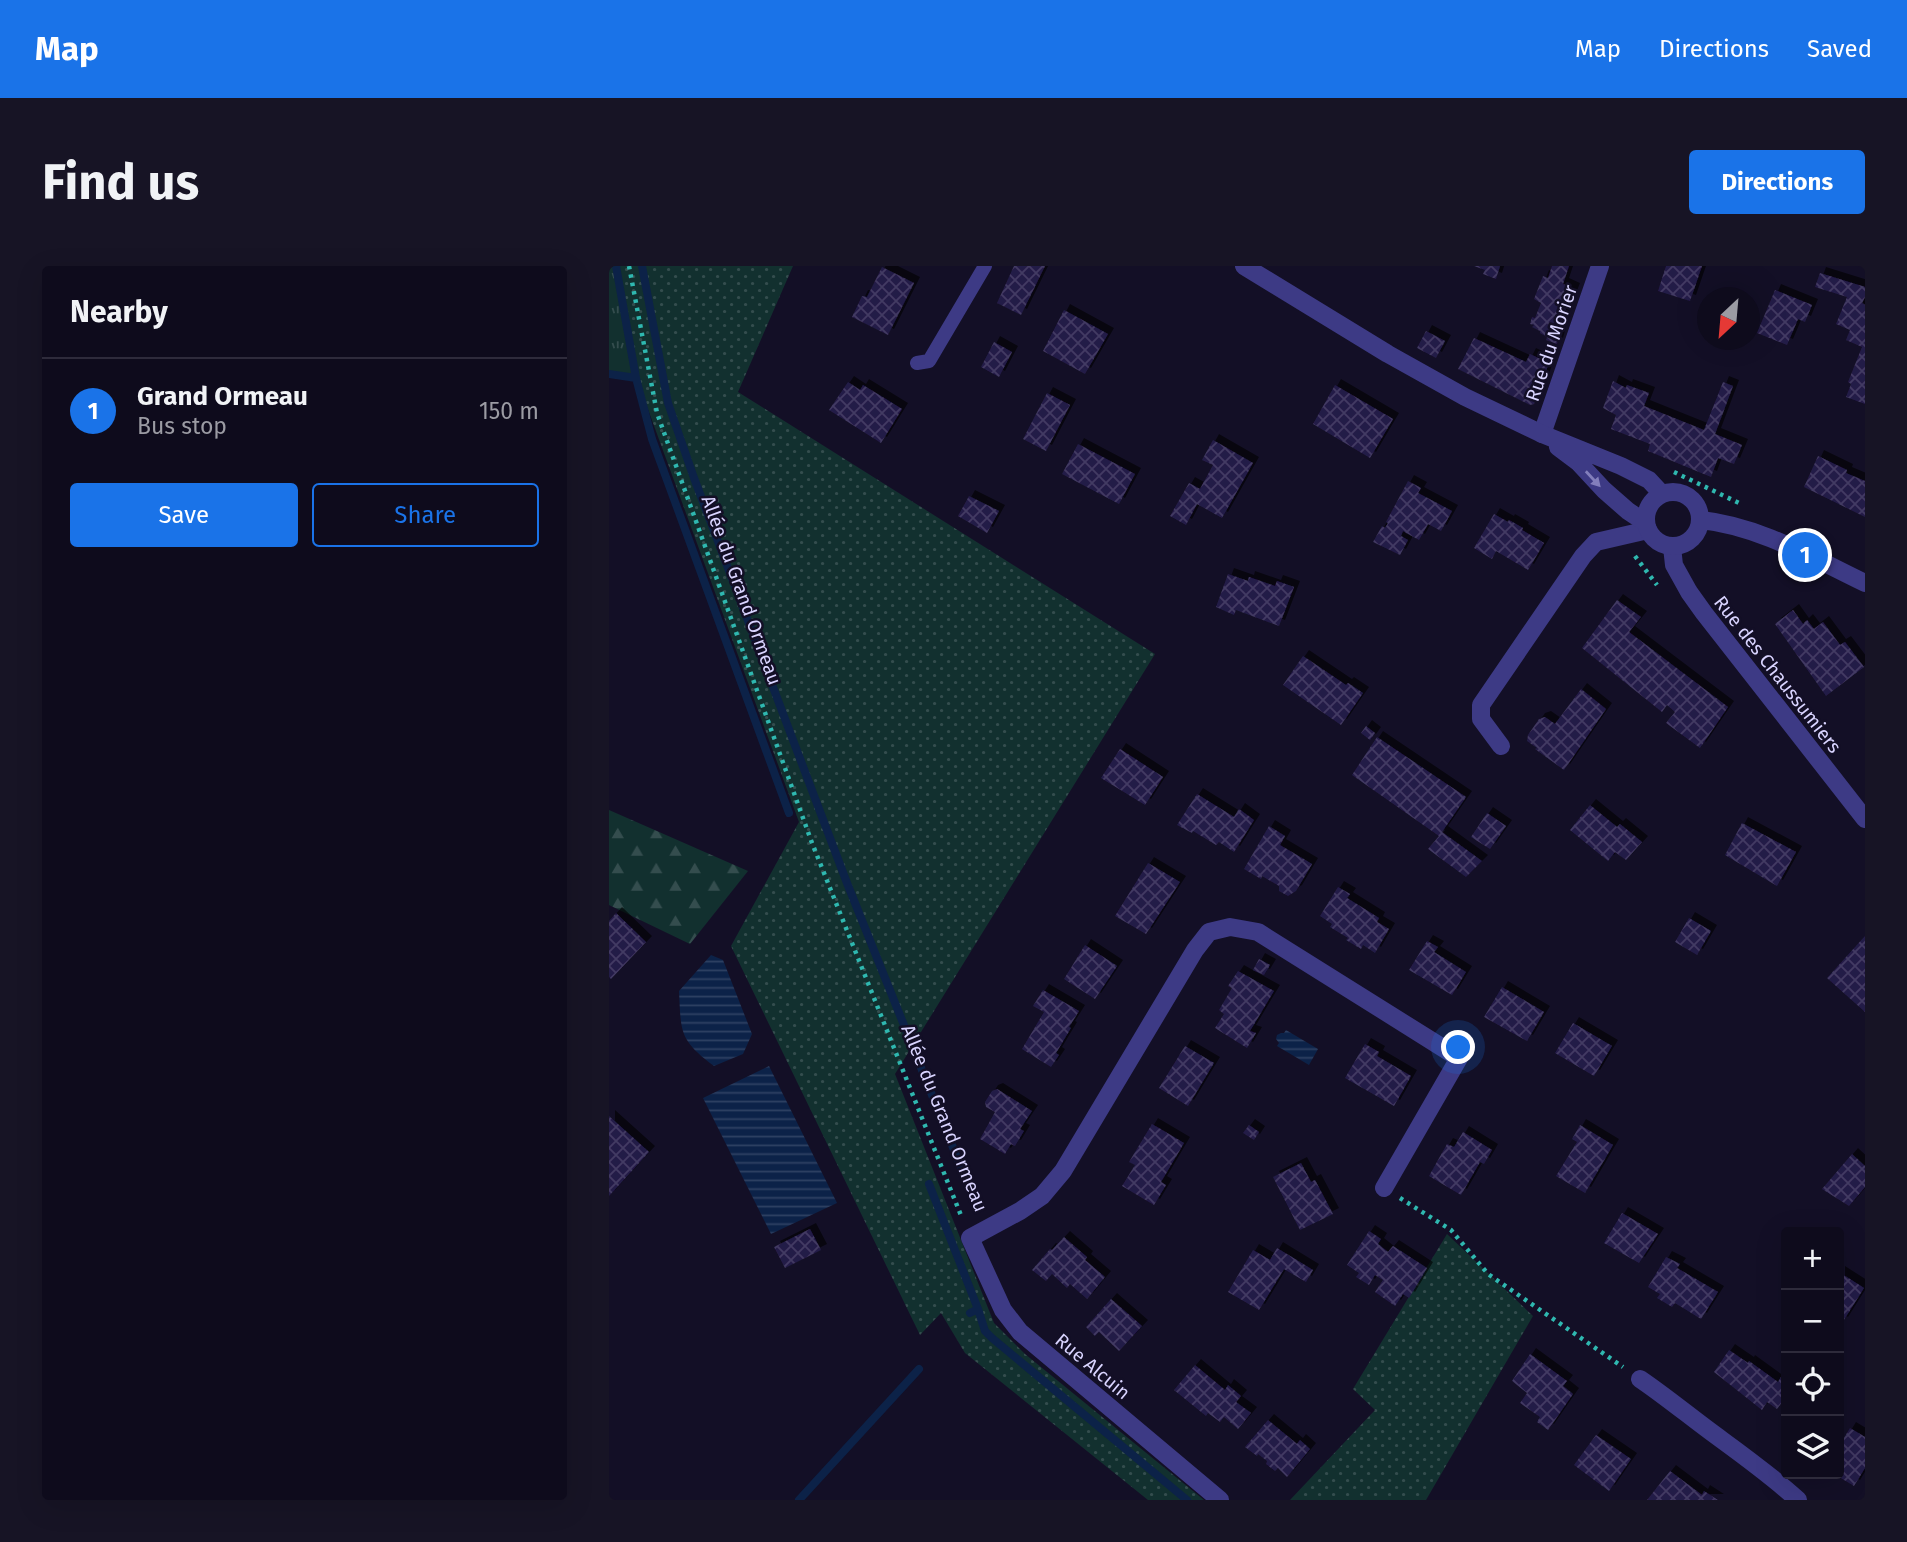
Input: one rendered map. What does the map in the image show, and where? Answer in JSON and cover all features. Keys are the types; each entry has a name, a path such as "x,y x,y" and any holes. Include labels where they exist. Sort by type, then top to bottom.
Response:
{"street":[{"path":"1244,266 1443,385 1542,434 1621,466 1649,480 1662,494"},
{"name":"Rue du Morier","path":"1542,434 1600,266"},
{"path":"1542,434 1578,462 1604,490 1647,527 1658,542 1672,547 1689,542 1699,529 1700,511 1688,496 1680,492 1662,494 1649,506 1646,514 1647,527"},
{"path":"1701,520 1719,522 1783,544 1865,583"},
{"path":"1501,746 1481,719 1481,705 1583,556 1597,542 1647,527"},
{"name":"Rue des Chaussumiers","path":"1672,547 1674,565 1689,592 1865,819"},
{"name":"Allée du Grand Ormeau","path":"970,1238 1042,1196 1062,1171 1195,950 1209,932 1230,927 1258,932 1459,1058 1384,1188"},
{"name":"Rue Alcuin","path":"970,1238 1003,1310 1020,1332 1220,1500"},
{"path":"1640,1379 1772,1476 1798,1500"}],"lane":[{"path":"917,363 929,361 985,266"}],"path":[{"name":"Allée du Grand Ormeau","path":"629,266 657,413 813,843 970,1238"},
{"path":"1384,1188 1451,1230 1488,1274 1640,1379"}],"green space":[{"path":"609,266 618,266 638,381 609,374"},
{"path":"618,266 793,266 738,392 1155,654 895,1074 994,1323 1025,1354 1204,1500 1148,1500 965,1353 941,1313 920,1335 731,946 799,822 638,382"},
{"path":"609,810 748,871 690,944 609,905"},
{"path":"1447,1234 1533,1316 1426,1500 1290,1500 1375,1410 1353,1389"}],"water":[{"path":"711,955 723,960 752,1034 743,1054 714,1066 694,1049 684,1034 679,991"},
{"path":"1286,1030 1318,1049 1309,1065 1277,1046 1277,1035"},
{"path":"769,1066 837,1203 771,1234 703,1098"}],"building":[{"path":"1014,266 1045,266 1021,315 997,303"},
{"path":"1474,266 1500,266 1496,279 1483,274 1485,270"},
{"path":"1552,266 1569,266 1563,284 1574,289 1557,332 1560,333 1557,344 1546,340 1547,337 1530,324 1541,303 1534,299 1543,276 1548,278"},
{"path":"1666,266 1702,266 1690,301 1658,291"},
{"path":"882,267 914,283 888,335 852,317 862,296 867,297"},
{"path":"1820,273 1865,287 1862,303 1865,305 1865,404 1846,397 1851,384 1848,382 1862,347 1846,340 1850,330 1836,324 1847,297 1815,287"},
{"path":"1775,290 1812,305 1805,322 1798,319 1787,345 1760,334 1760,326"},
{"path":"1064,310 1108,334 1085,374 1043,351"},
{"path":"1426,331 1445,341 1436,358 1417,348"},
{"path":"1474,338 1526,362 1530,354 1549,363 1534,404 1530,405 1458,369"},
{"path":"994,342 1012,352 999,377 981,367"},
{"path":"1613,381 1626,388 1627,385 1649,393 1644,406 1704,430 1723,382 1733,386 1715,434 1742,445 1734,464 1718,458 1711,477 1648,451 1650,444 1611,429 1616,415 1603,408"},
{"path":"848,382 860,390 863,385 902,409 881,443 829,410"},
{"path":"1335,385 1393,419 1370,458 1313,424"},
{"path":"1047,393 1070,405 1046,451 1023,439"},
{"path":"1213,440 1253,463 1222,518 1197,504 1186,525 1170,516 1189,483 1200,489 1213,465 1202,460"},
{"path":"1078,444 1135,474 1119,504 1062,474"},
{"path":"1818,456 1865,481 1865,517 1804,487"},
{"path":"1408,481 1421,488 1418,493 1452,511 1441,531 1428,524 1419,540 1403,531 1401,536 1408,540 1400,555 1373,542 1382,526 1385,528 1388,523 1386,522"},
{"path":"969,496 999,511 987,533 958,516"},
{"path":"1494,514 1523,528 1522,530 1544,543 1528,570 1496,551 1492,559 1474,548"},
{"path":"1228,574 1248,581 1249,577 1275,586 1277,581 1294,587 1279,626 1236,610 1234,615 1216,607"},
{"path":"1617,600 1641,617 1629,632 1728,707 1700,748 1666,723 1675,712 1667,705 1662,712 1582,648"},
{"path":"1793,610 1803,624 1807,620 1814,629 1823,622 1840,645 1845,642 1864,667 1826,696 1775,624"},
{"path":"1303,656 1346,685 1348,683 1363,693 1341,725 1283,685"},
{"path":"1581,689 1606,709 1564,770 1535,749 1537,748 1527,741 1528,735 1539,719 1545,717 1555,724"},
{"path":"1366,726 1375,733 1370,740 1361,733"},
{"path":"1377,737 1466,797 1442,832 1482,861 1466,877 1428,849 1439,836 1352,775"},
{"path":"1120,749 1163,777 1145,805 1101,778"},
{"path":"1197,794 1234,817 1239,809 1254,820 1234,852 1219,842 1216,845 1177,825"},
{"path":"1590,805 1617,827 1620,824 1642,842 1626,860 1615,852 1608,861 1570,830"},
{"path":"1487,813 1506,826 1490,849 1471,837"},
{"path":"1742,823 1796,852 1777,886 1725,855"},
{"path":"1269,826 1285,836 1280,845 1312,864 1296,891 1288,896 1279,891 1279,886 1244,869"},
{"path":"1148,863 1180,882 1146,934 1115,916"},
{"path":"1338,887 1350,894 1347,898 1379,918 1377,922 1389,929 1375,953 1363,945 1361,949 1346,940 1348,938 1330,927 1332,924 1320,916"},
{"path":"616,913 646,942 611,979 609,921"},
{"path":"1689,918 1711,931 1697,955 1675,942"},
{"path":"1865,936 1865,1012 1827,978"},
{"path":"1427,941 1438,947 1434,952 1466,972 1452,995 1409,970"},
{"path":"1085,945 1117,966 1095,999 1064,979"},
{"path":"1259,959 1270,965 1264,975 1253,970"},
{"path":"1238,971 1274,991 1250,1031 1256,1033 1247,1048 1215,1028 1224,1014 1219,1010 1232,988 1228,986"},
{"path":"1502,987 1544,1012 1527,1041 1484,1017"},
{"path":"1043,990 1079,1011 1051,1067 1022,1049 1044,1012 1033,1006"},
{"path":"1573,1023 1612,1046 1594,1076 1555,1053"},
{"path":"1365,1044 1379,1052 1377,1056 1411,1076 1394,1106 1345,1078"},
{"path":"1185,1046 1214,1063 1188,1106 1159,1088"},
{"path":"997,1089 1032,1111 1020,1129 1024,1131 1015,1146 1011,1144 1005,1154 980,1139 995,1112 986,1107 985,1102 992,1091"},
{"path":"609,1116 649,1152 609,1196"},
{"path":"1152,1124 1184,1143 1161,1182 1166,1185 1154,1205 1122,1186 1135,1165 1129,1162"},
{"path":"1249,1125 1259,1132 1254,1140 1243,1133"},
{"path":"1580,1125 1613,1145 1585,1193 1556,1176 1577,1142 1572,1139"},
{"path":"1463,1132 1492,1150 1484,1164 1480,1162 1461,1195 1429,1176 1447,1144 1454,1147"},
{"path":"1852,1154 1865,1166 1865,1187 1849,1206 1822,1189"},
{"path":"1301,1163 1311,1182 1315,1180 1333,1214 1300,1230 1273,1177"},
{"path":"1622,1213 1658,1234 1639,1263 1604,1243"},
{"path":"810,1229 821,1250 785,1268 774,1247"},
{"path":"1369,1231 1381,1239 1378,1244 1388,1252 1393,1246 1427,1268 1409,1298 1403,1294 1395,1306 1375,1292 1383,1280 1375,1275 1369,1285 1356,1277 1359,1273 1347,1265"},
{"path":"1064,1237 1105,1277 1087,1299 1070,1284 1067,1288 1052,1274 1046,1281 1032,1270"},
{"path":"1277,1248 1313,1270 1306,1282 1284,1269 1259,1310 1228,1292 1253,1250 1270,1260"},
{"path":"1666,1257 1680,1264 1677,1268 1718,1292 1701,1319 1675,1303 1672,1307 1657,1298 1660,1294 1648,1287"},
{"path":"1844,1275 1864,1288 1844,1320"},
{"path":"1111,1299 1142,1326 1119,1351 1099,1332 1095,1336 1086,1327"},
{"path":"1729,1350 1778,1382 1781,1377 1781,1404 1777,1409 1767,1402 1762,1410 1714,1372"},
{"path":"1530,1354 1567,1381 1563,1386 1573,1394 1548,1430 1537,1422 1540,1417 1520,1403 1527,1393 1512,1381"},
{"path":"1195,1365 1225,1390 1228,1385 1241,1396 1236,1402 1251,1413 1238,1429 1224,1417 1220,1422 1208,1413 1206,1416 1174,1390"},
{"path":"1268,1420 1297,1444 1300,1440 1310,1449 1287,1477 1245,1447"},
{"path":"1850,1428 1865,1437 1865,1468 1854,1486 1842,1479 1844,1438"},
{"path":"1596,1435 1631,1459 1609,1491 1574,1465"},
{"path":"1670,1471 1702,1495 1704,1491 1718,1500 1647,1500"}],"waterway":[{"path":"616,266 636,378 652,439 789,813"},
{"path":"642,266 668,403 694,478 847,883 962,1170"},
{"path":"609,374 636,378"},
{"path":"929,1184 978,1309 970,1313"},
{"path":"978,1309 985,1331 992,1338 1187,1500"},
{"path":"799,1500 919,1369"}],"place":[{"name":"Grand Ormeau","path":"1805,555"}]}
